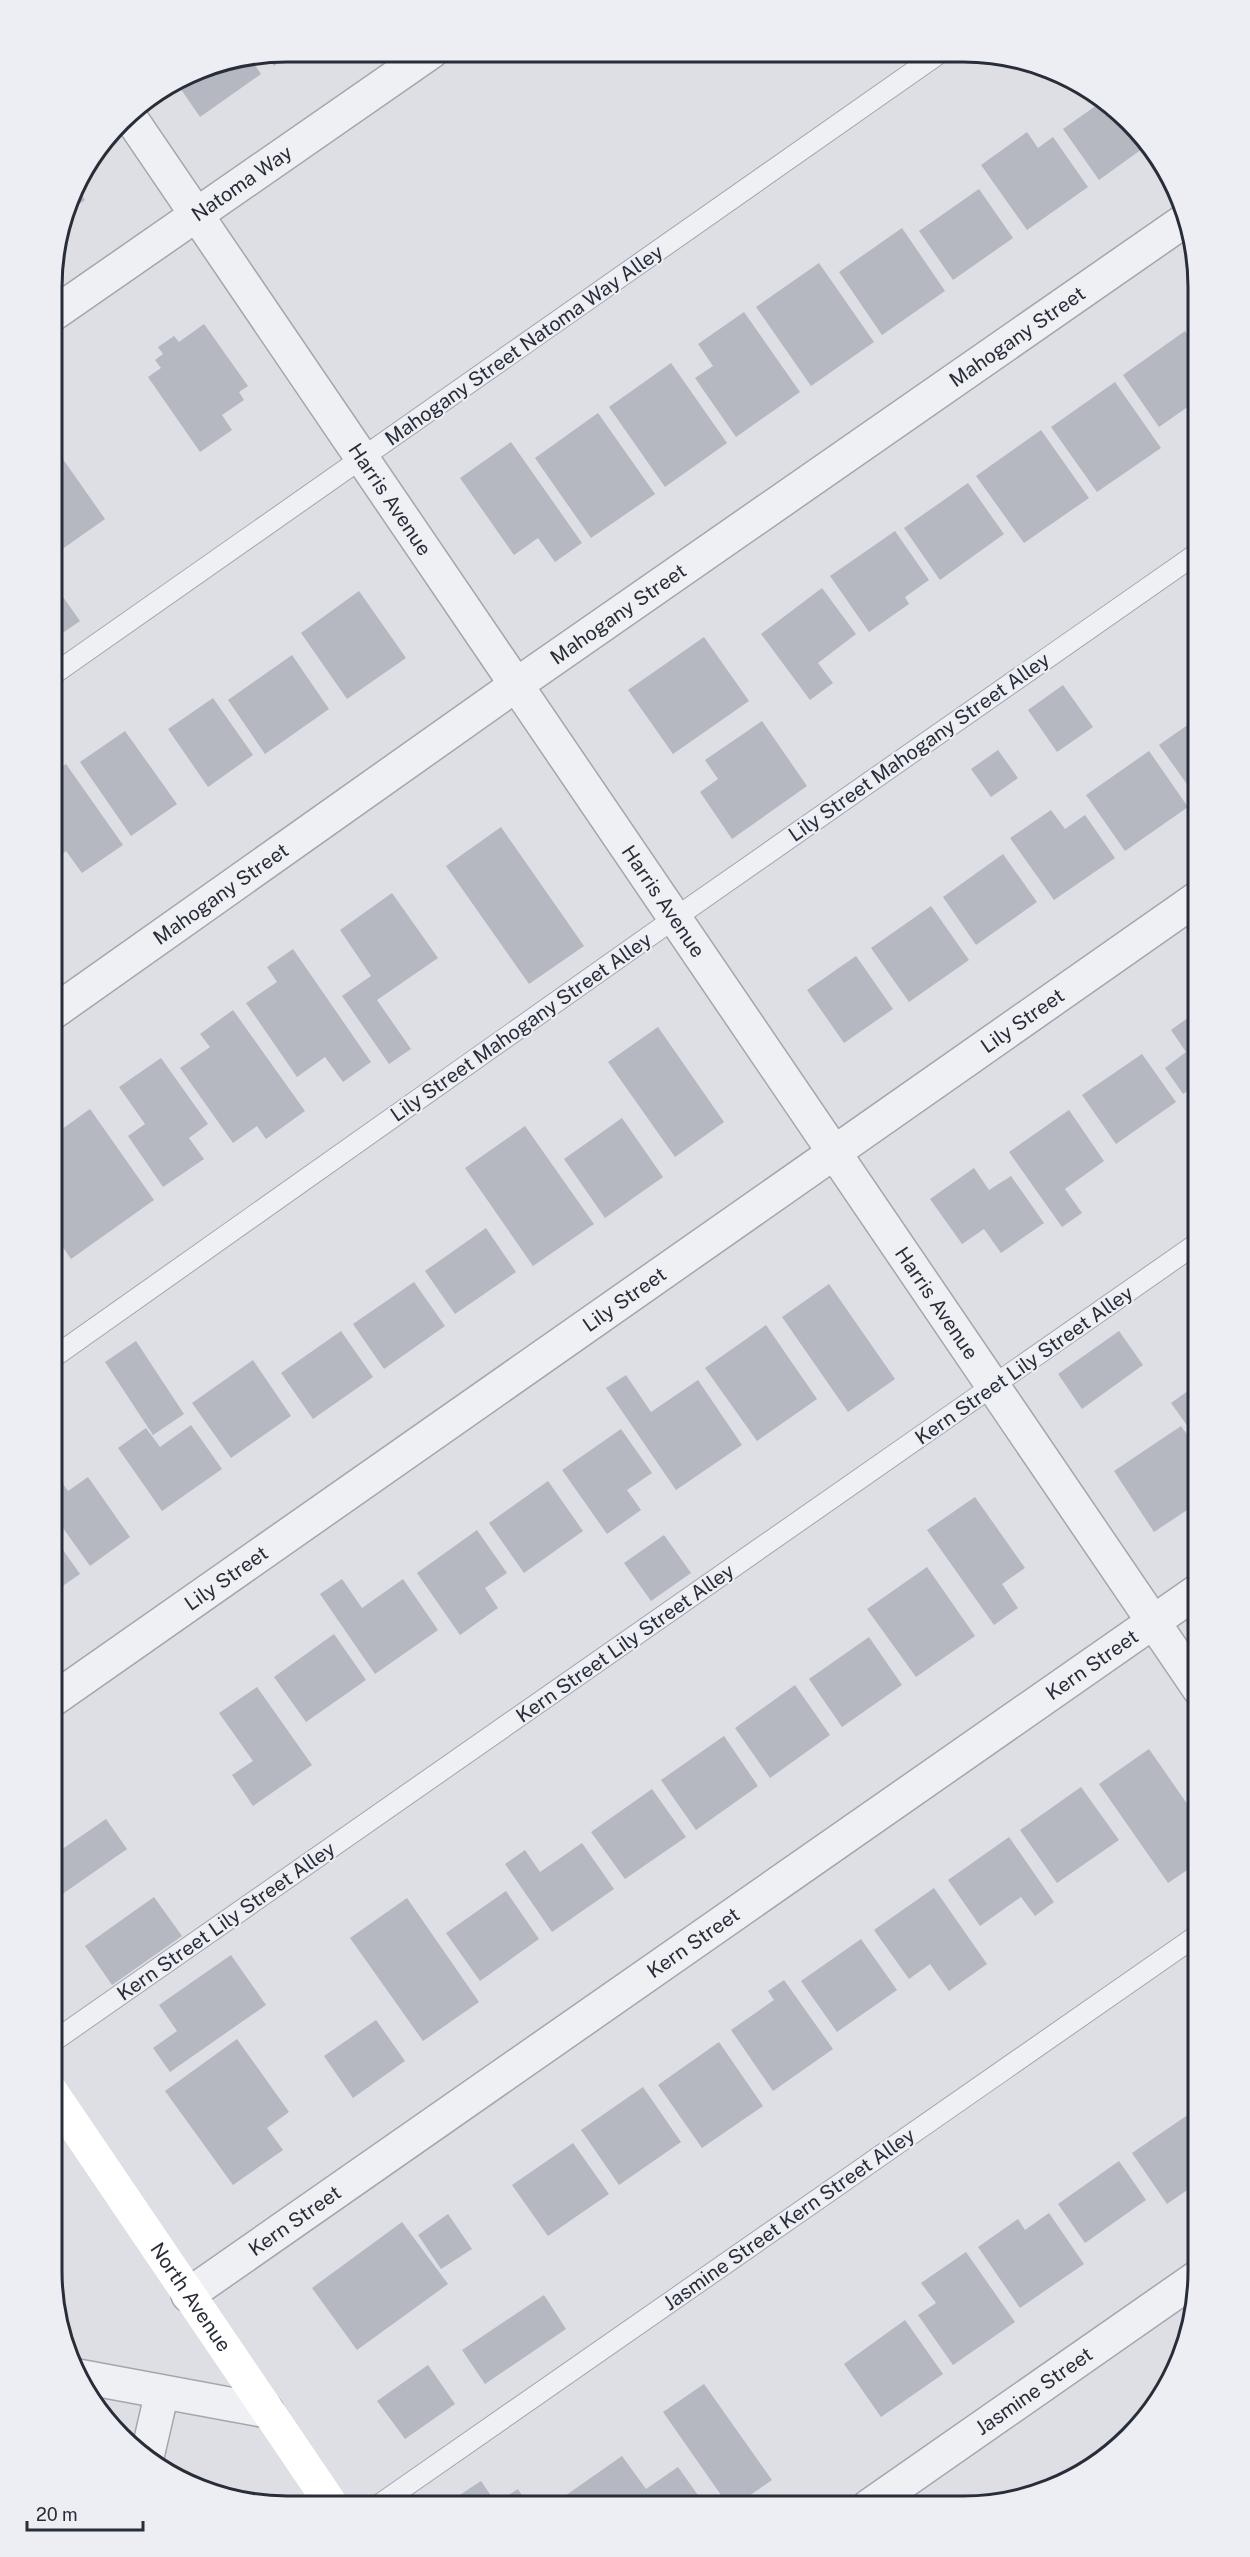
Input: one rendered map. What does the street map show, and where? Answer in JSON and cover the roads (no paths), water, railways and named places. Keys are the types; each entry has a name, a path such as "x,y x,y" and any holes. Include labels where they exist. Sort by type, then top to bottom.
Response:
{"street":[{"name":"Natoma Way","path":"62,307 417,62"},
{"name":"Harris Avenue","path":"133,122 1188,1673"},
{"name":"Mahogany Street","path":"62,1006 516,685 1180,224"},
{"name":"Lily Street","path":"62,1693 1188,905"},
{"name":"Kern Street","path":"188,2295 1188,1598"},
{"name":"North Avenue","path":"62,2107 325,2496"},
{"name":"Jasmine Street","path":"883,2496 1188,2283"},
{"path":"89,2378 267,2411"},
{"path":"149,2448 162,2392"}],"lane":[{"name":"Mahogany Street Natoma Way Alley","path":"62,668 928,62"},
{"name":"Lily Street Mahogany Street Alley","path":"62,1351 675,918 1188,560"},
{"name":"Kern Street Lily Street Alley","path":"62,2035 1188,1250"},
{"name":"Jasmine Street Kern Street Alley","path":"391,2496 1188,1942"}]}
